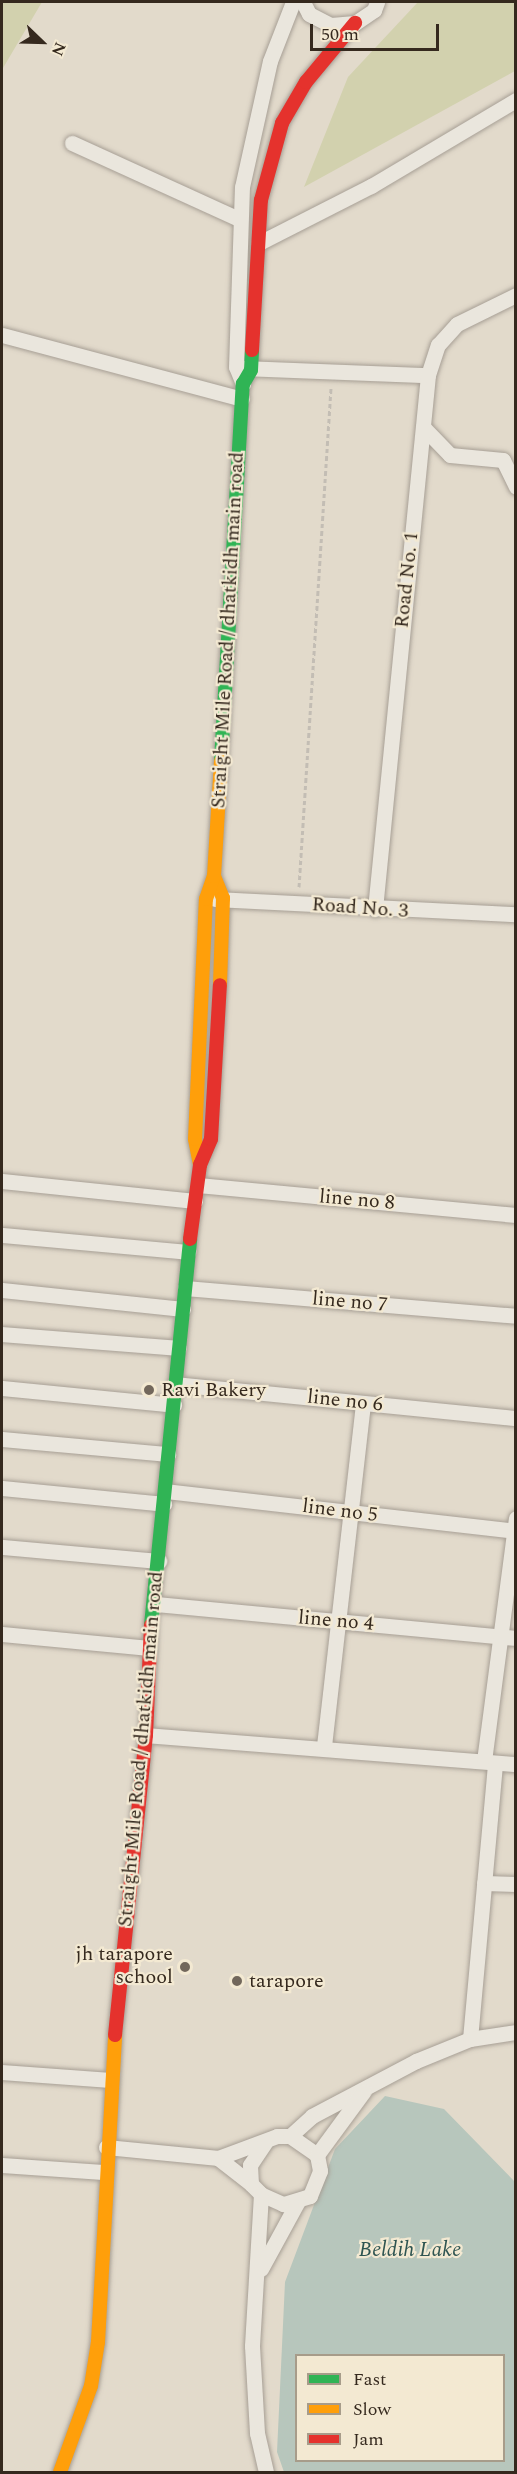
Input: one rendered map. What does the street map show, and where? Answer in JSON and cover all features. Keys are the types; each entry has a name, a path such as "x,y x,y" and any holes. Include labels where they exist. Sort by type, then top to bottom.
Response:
{"street":[{"name":"Straight Mile Road / dhatkidh main road","path":"200,1165 195,1139 206,899 214,876 243,368 239,219 244,176 270,61 293,2"},
{"path":"303,2 309,14 331,25 355,23 374,10 378,2"},
{"name":"Straight Mile Road / dhatkidh main road","path":"243,368 267,167 282,123 306,82 355,23"},
{"path":"259,243 370,186 516,100"},
{"path":"72,142 239,219"},
{"name":"Road No. 1","path":"375,909 428,375 438,345 457,324 516,295"},
{"path":"2,335 242,391"},
{"path":"243,368 331,374 428,375"},
{"path":"423,427 450,455 503,460 516,487"},
{"name":"Straight Mile Road / dhatkidh main road","path":"60,2472 91,2386 98,2342 103,2172 110,2080 146,1735 149,1648 156,1604 174,1384 186,1288 188,1251 200,1165 211,1138 223,898 214,876"},
{"name":"Road No. 3","path":"206,899 223,898 375,909 516,914"},
{"path":"2,1181 195,1201"},
{"name":"line no 8","path":"198,1185 516,1215"},
{"path":"2,1235 188,1251"},
{"name":"line no 7","path":"186,1288 516,1316"},
{"path":"2,1290 183,1309"},
{"path":"2,1334 178,1348"},
{"name":"line no 6","path":"174,1384 516,1418"},
{"path":"2,1388 174,1406"},
{"path":"324,1746 363,1403"},
{"path":"2,1439 168,1454"},
{"name":"line no 5","path":"2,1488 349,1512 515,1527"},
{"path":"470,2039 484,1883 490,1762 508,1637 515,1527"},
{"path":"2,1547 159,1561"},
{"name":"line no 4","path":"156,1604 508,1637"},
{"path":"2,1634 149,1648"},
{"path":"146,1735 324,1746 516,1764"},
{"path":"484,1883 516,1884"},
{"path":"290,2136 312,2116 416,2061 470,2039 516,2032"},
{"path":"2,2072 110,2080"},
{"path":"317,2155 366,2089"},
{"path":"106,2147 218,2158 265,2143 277,2136 290,2136 317,2155 320,2170 310,2196 282,2204 256,2189 218,2158"},
{"path":"265,2143 250,2165 256,2189 260,2272 252,2346 257,2433 266,2472"},
{"path":"2,2165 103,2172"},
{"path":"260,2272 298,2201"}],"path":[{"path":"298,904 331,374"}],"green space":[{"path":"2,2 42,2 3,68 2,66"},
{"path":"418,2 515,2 515,71 304,187 348,77"}],"water":[{"name":"Beldih Lake","path":"385,2096 444,2109 515,2182 515,2472 284,2472 277,2452 285,2282 335,2149"}],"traffic: fast":[{"path":"221,761 243,384 251,370 252,350"},
{"path":"151,1625 190,1239"}],"traffic: slow":[{"path":"200,1165 195,1139 206,899 214,876 221,761"},
{"path":"214,876 223,898 220,985"},
{"path":"60,2472 91,2386 98,2342 115,2035"}],"traffic: jam":[{"path":"252,350 261,200 282,123 306,82 355,23"},
{"path":"190,1239 200,1165 211,1139 220,985"},
{"path":"115,2035 146,1735 151,1625"}],"place":[{"name":"Ravi Bakery","path":"149,1390"},
{"name":"jh tarapore school","path":"185,1967"},
{"name":"tarapore","path":"237,1981"}]}
